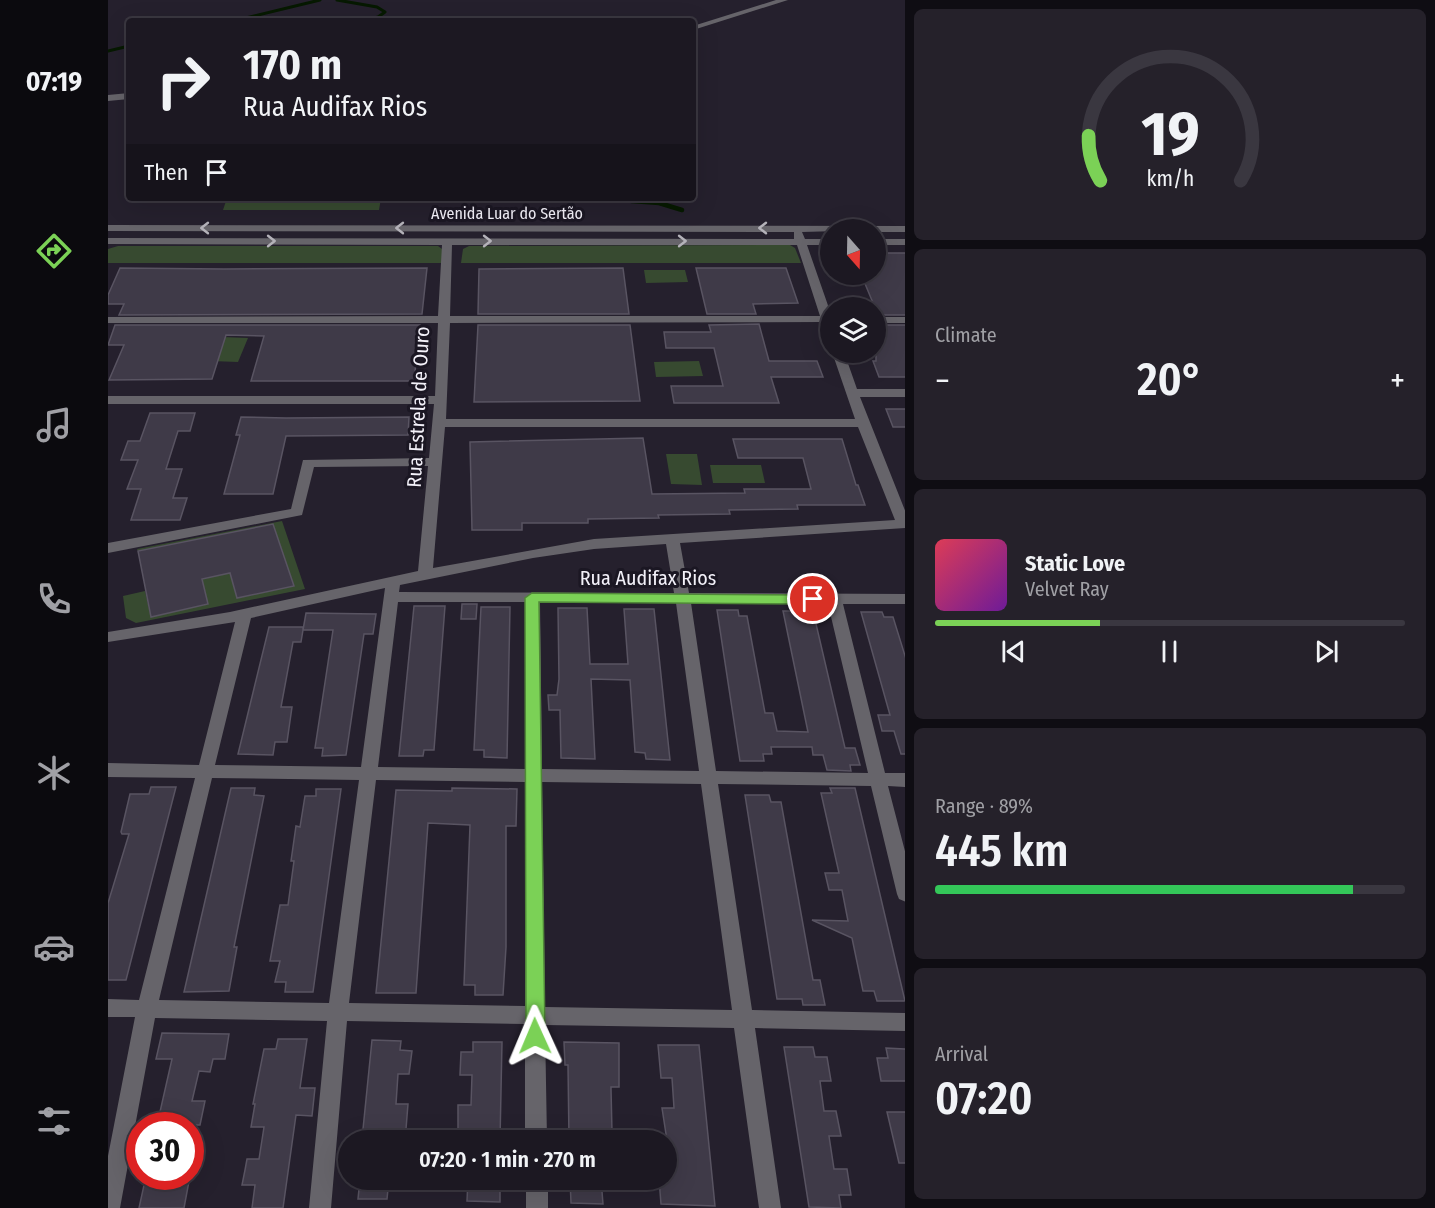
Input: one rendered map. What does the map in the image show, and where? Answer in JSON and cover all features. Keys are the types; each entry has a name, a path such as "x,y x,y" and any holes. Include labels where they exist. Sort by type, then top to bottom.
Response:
{"street":[{"path":"696,27 784,0"},
{"path":"108,98 126,96"},
{"name":"Avenida Luar do Sertão","path":"108,228 905,229"},
{"path":"796,228 820,297"},
{"name":"Avenida Luar do Sertão","path":"108,241 820,242"},
{"name":"Rua Estrela de Ouro","path":"425,575 441,400 447,242"},
{"path":"886,242 905,242"},
{"path":"108,321 443,319 820,323"},
{"path":"886,320 905,320"},
{"path":"108,637 392,589 425,575 552,549 904,524 863,423 842,363"},
{"path":"852,393 905,393"},
{"path":"108,400 441,400"},
{"path":"439,423 863,423"},
{"path":"108,548 297,512 308,463 436,462"},
{"path":"672,539 683,599 770,1208"},
{"path":"320,1208 338,1012 392,589"},
{"name":"Rua Audifax Rios","path":"392,589 532,598 905,599"},
{"path":"532,598 536,1130"},
{"path":"834,599 876,779 905,890"},
{"path":"109,1208 147,1009 244,614"},
{"path":"108,770 905,780"},
{"path":"108,1008 905,1022"},
{"path":"537,1190 537,1208"}],"green space":[{"path":"226,201 380,201 379,210 223,210"},
{"path":"790,245 795,248 801,263 461,263 463,249 469,246"},
{"path":"118,246 438,246 442,249 443,263 108,263 108,249"},
{"path":"644,270 685,270 688,282 646,283"},
{"path":"222,337 248,338 238,362 211,361"},
{"path":"699,361 703,376 656,377 654,362"},
{"path":"666,454 697,454 702,485 671,484"},
{"path":"710,465 761,465 765,483 713,483"},
{"path":"282,521 305,589 136,623 126,618 123,596 145,591 151,617 208,604 202,579 230,573 238,598 294,586 273,524 138,551 137,549"}],"building":[{"path":"886,253 905,253 905,315 886,315 886,297 871,297 866,285 886,285"},
{"path":"120,268 427,268 422,314 119,315 124,304 108,304 108,295"},
{"path":"623,268 629,314 478,314 479,269"},
{"path":"696,268 786,268 798,303 753,304 756,314 707,314"},
{"path":"759,324 769,361 817,361 823,377 771,377 779,403 674,403 671,386 723,386 714,348 666,348 664,332 711,332 709,325"},
{"path":"115,325 420,325 414,381 251,381 264,336 226,335 212,379 109,380 124,345 108,345"},
{"path":"478,325 630,325 640,401 474,402"},
{"path":"886,325 905,325 905,377 879,377 874,363 886,363"},
{"path":"886,409 905,409 905,427 893,427"},
{"path":"150,413 195,413 190,431 178,431 166,469 182,469 173,498 187,498 180,520 131,520 141,489 127,489 138,460 121,460 128,441 140,441"},
{"path":"241,417 409,417 408,435 286,436 273,494 224,494 240,435 236,435"},
{"path":"643,438 652,494 745,493 744,489 811,489 803,458 738,458 733,439 842,439 856,485 858,485 865,505 797,505 798,509 729,510 730,514 658,515 659,518 588,519 588,523 522,523 522,530 472,530 470,442"},
{"path":"273,524 294,586 237,598 230,573 202,579 208,604 151,617 138,551"},
{"path":"462,604 477,604 476,619 461,619"},
{"path":"414,606 445,606 434,750 424,750 423,756 399,756"},
{"path":"481,607 510,607 507,758 484,757 484,750 474,750"},
{"path":"558,608 587,608 590,664 628,664 624,609 654,609 670,760 646,759 645,753 635,752 630,680 591,679 595,759 561,758 560,710 549,710 548,695 557,695 559,679"},
{"path":"717,610 738,610 739,616 747,616 765,713 773,713 777,731 808,732 783,611 813,611 845,748 855,748 860,765 850,765 851,771 827,770 823,755 813,755 812,747 771,747 772,754 763,754 764,761 740,761"},
{"path":"861,612 882,612 884,617 893,617 905,656 905,754 901,754 894,731 882,731 878,715 890,715"},
{"path":"306,613 376,614 373,634 364,634 346,755 322,756 323,748 315,748 333,630 303,630"},
{"path":"269,627 303,627 301,642 293,642 281,707 292,707 287,742 275,742 273,755 238,754"},
{"path":"151,787 176,787 126,980 108,980 108,903 129,834 121,832 130,794 149,794"},
{"path":"231,788 255,788 254,795 264,796 234,947 237,947 229,991 184,992"},
{"path":"452,788 517,789 516,826 506,826 506,947 503,995 475,995 475,985 464,985 470,825 428,823 416,993 376,993 396,790 452,791"},
{"path":"830,788 855,788 905,1001 877,1001 874,991 863,991 852,938 812,920 848,921 842,890 829,890 825,873 839,873 821,793 832,793"},
{"path":"316,789 341,789 313,992 285,992 286,982 275,982 280,961 270,961 280,905 288,905 296,826 300,827 305,796 316,796"},
{"path":"745,795 769,795 771,802 781,802 813,980 820,980 825,1005 803,1005 802,999 777,999"},
{"path":"162,1033 229,1034 225,1059 213,1059 210,1072 199,1071 192,1101 205,1101 203,1112 160,1112 172,1059 156,1059"},
{"path":"278,1039 307,1039 300,1088 315,1088 312,1116 296,1115 283,1208 252,1208 255,1185 242,1185 247,1159 259,1159 264,1127 251,1127 255,1104 253,1104 264,1049 276,1049"},
{"path":"372,1040 401,1041 400,1050 412,1051 409,1074 398,1074 396,1104 408,1104 406,1129 363,1130"},
{"path":"473,1042 502,1042 500,1130 458,1130 458,1105 471,1105 472,1075 460,1075 461,1052 473,1052"},
{"path":"564,1042 619,1043 619,1087 611,1087 612,1130 569,1130 568,1065 565,1065"},
{"path":"658,1045 699,1045 715,1206 661,1204 660,1190 677,1190 677,1130 665,1130 662,1108 674,1108 672,1078 661,1078"},
{"path":"784,1047 813,1047 815,1057 827,1057 831,1081 820,1081 824,1111 836,1111 841,1136 829,1136 834,1169 847,1169 851,1195 839,1195 841,1208 809,1207"},
{"path":"886,1048 905,1049 905,1081 881,1081 877,1058 888,1058"},
{"path":"887,1112 905,1112 905,1163 899,1163"},
{"path":"143,1190 187,1190 184,1208 139,1208"},
{"path":"359,1190 388,1190 387,1199 358,1199"},
{"path":"468,1190 500,1190 500,1202 467,1201"},
{"path":"570,1190 602,1190 603,1204 571,1203"}],"waterway":[{"path":"245,18 320,0"},
{"path":"337,0 377,7 385,12 374,18"},
{"path":"108,51 126,47"},
{"path":"632,201 659,203 682,210"}],"route":[{"path":"535,1036 532,598 813,599"}]}
